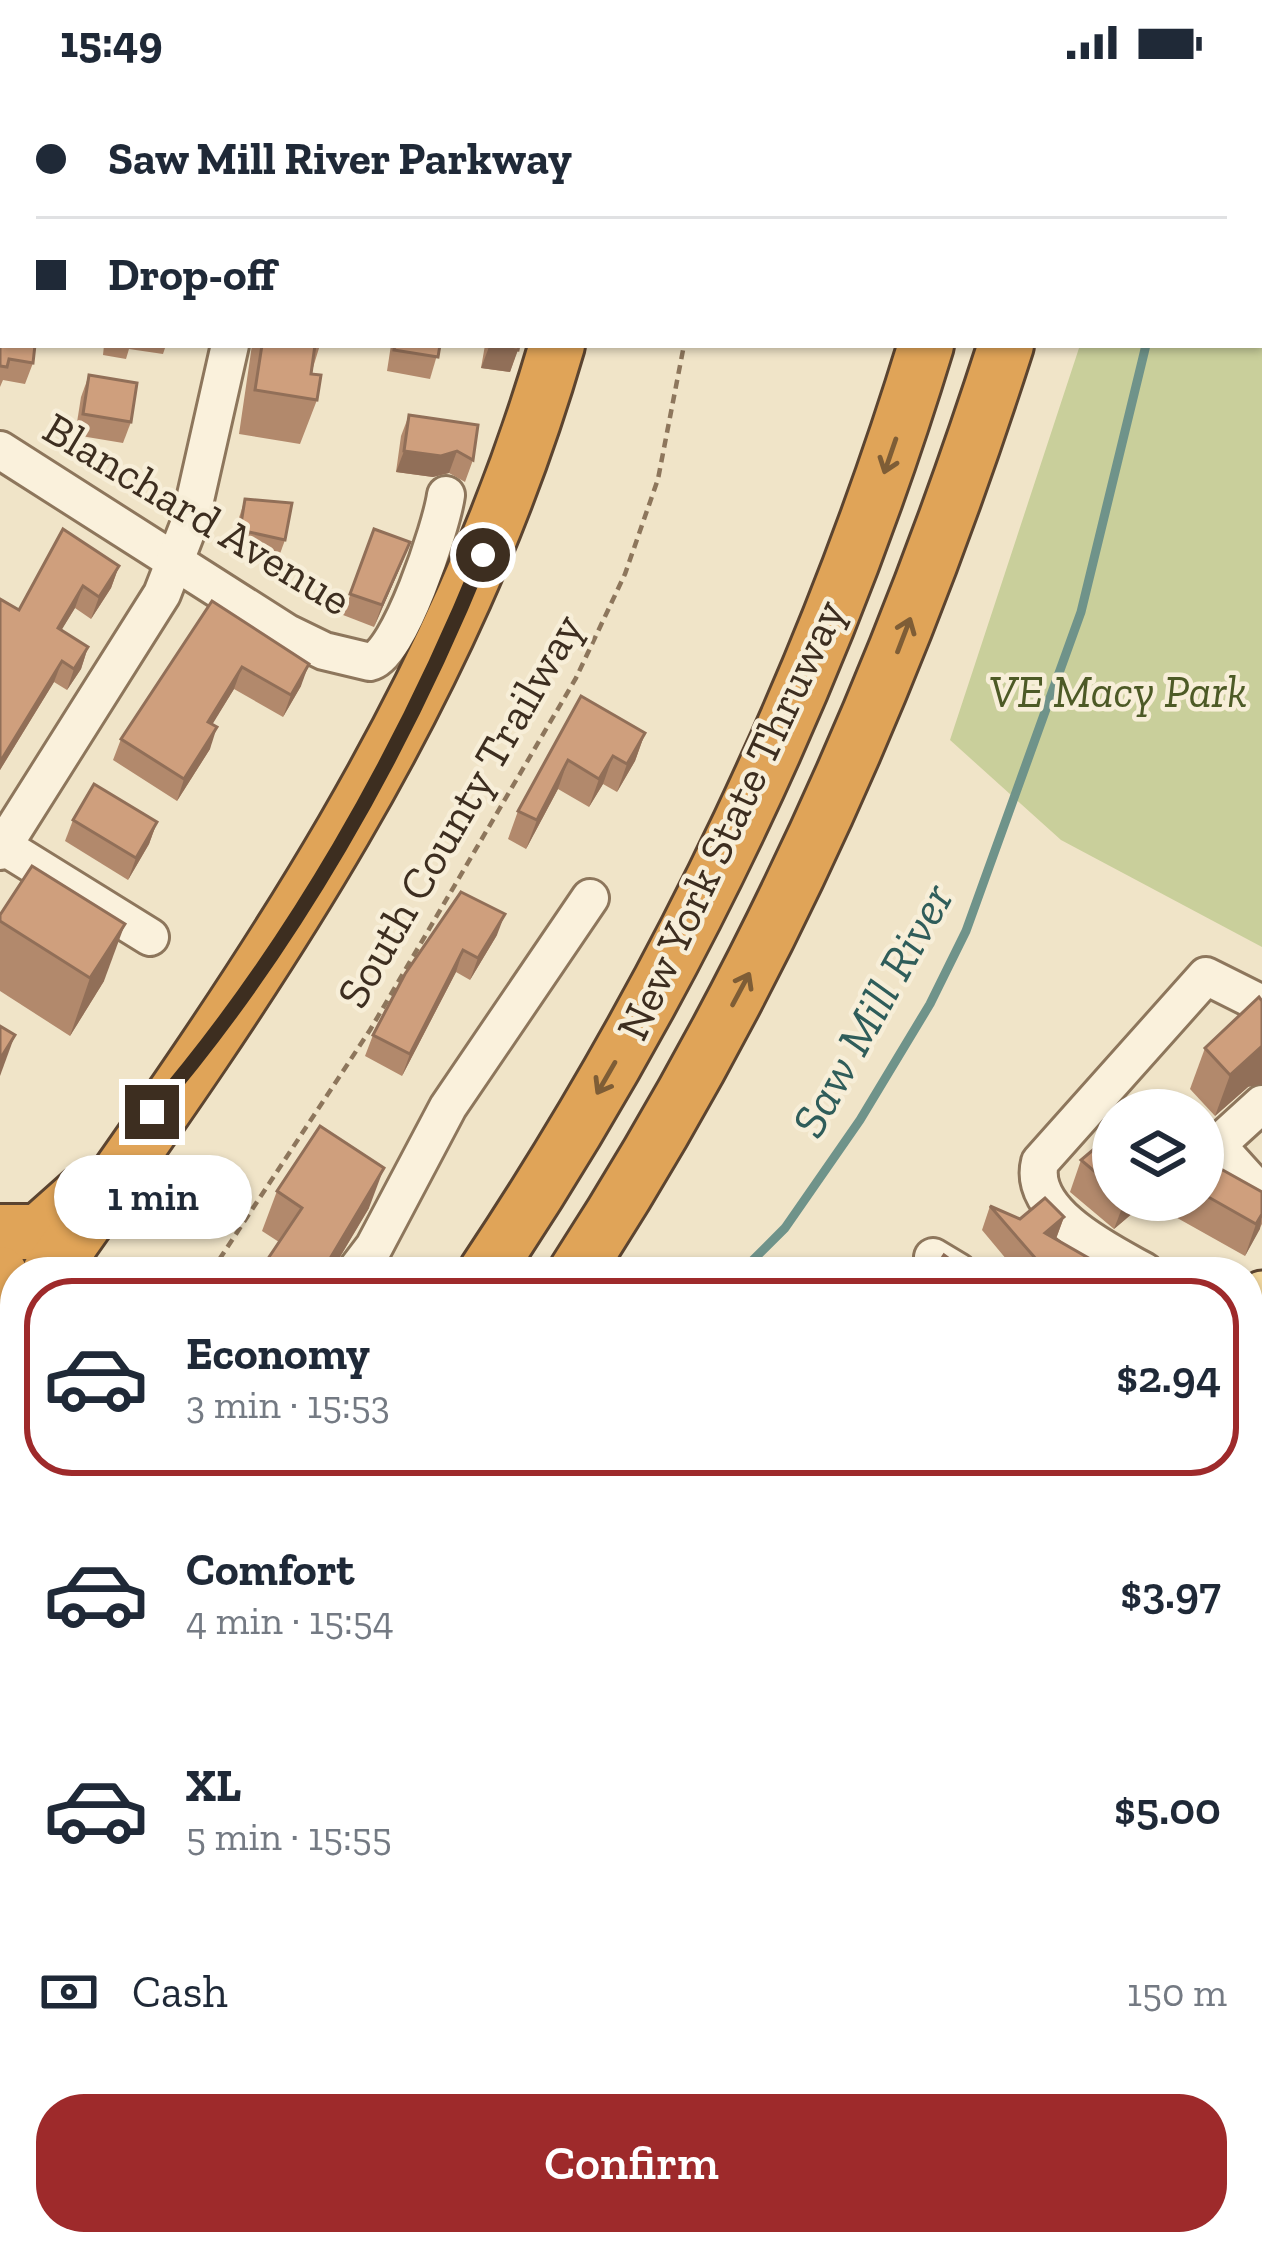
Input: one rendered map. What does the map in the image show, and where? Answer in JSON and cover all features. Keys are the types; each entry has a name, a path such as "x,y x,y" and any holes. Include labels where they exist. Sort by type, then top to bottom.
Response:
{"highway":[{"path":"61,1257 325,869 426,683 510,489 556,348"},
{"path":"103,1257 308,964 415,781 507,590 593,348"},
{"name":"New York State Thruway","path":"495,1257 613,1066 758,783 843,585 925,348"},
{"name":"New York State Thruway","path":"585,1257 720,1029 843,779 940,542 1005,348"},
{"path":"0,1232 27,1235 65,1214 210,1044"},
{"path":"0,1274 0,1304"}],"street":[{"path":"150,937 1,847 162,594 176,563 229,348"},
{"name":"Blanchard Avenue","path":"0,450 324,652 379,661 420,580 443,522 446,495"},
{"path":"366,1257 448,1107 590,898"},
{"path":"1115,1257 1082,1240 1037,1173 1040,1162 1206,976 1262,1004"},
{"path":"1262,1105 1217,1145 1262,1196"}],"path":[{"name":"South County Trailway","path":"221,1257 370,1030 576,678 625,574 658,479 683,348"}],"green space":[{"name":"VE Macy Park","path":"1079,348 1262,348 1262,947 1061,840 950,740"}],"building":[{"path":"0,348 35,348 33,363 9,359 7,367 0,366"},
{"path":"262,348 315,348 311,374 321,375 317,400 255,390"},
{"path":"394,348 440,348 438,357"},
{"path":"89,375 137,383 131,422 83,414"},
{"path":"409,415 478,425 473,460 457,451 441,456 404,451"},
{"path":"245,499 292,503 285,540 240,530"},
{"path":"63,529 119,566 99,597 83,586 58,628 88,647 74,669 62,661 0,762 0,599 19,610"},
{"path":"374,529 410,542 382,605 350,594"},
{"path":"212,601 309,664 291,695 242,667 208,722 217,727 184,779 121,739"},
{"path":"581,696 645,733 627,764 613,756 599,779 568,760 537,820 518,811"},
{"path":"94,784 157,822 136,858 73,820"},
{"path":"32,866 125,924 90,978 0,921"},
{"path":"461,892 505,914 478,958 463,950 410,1054 373,1035 405,974"},
{"path":"1259,997 1262,1046 1230,1075 1205,1048"},
{"path":"0,1026 15,1035 0,1059"},
{"path":"320,1126 384,1168 331,1257 269,1257 302,1208 277,1191"},
{"path":"1092,1151 1092,1169 1081,1160"},
{"path":"1224,1171 1262,1192 1262,1214 1256,1224 1224,1206"},
{"path":"1045,1198 1064,1217 1045,1233 1087,1257 1034,1257 990,1206 1020,1219"}],"waterway":[{"name":"Saw Mill River","path":"756,1257 785,1228 860,1120 930,1004 966,931 1081,612 1145,348"}],"route":[{"path":"152,1112 210,1044 325,869 426,683 483,555"}]}
